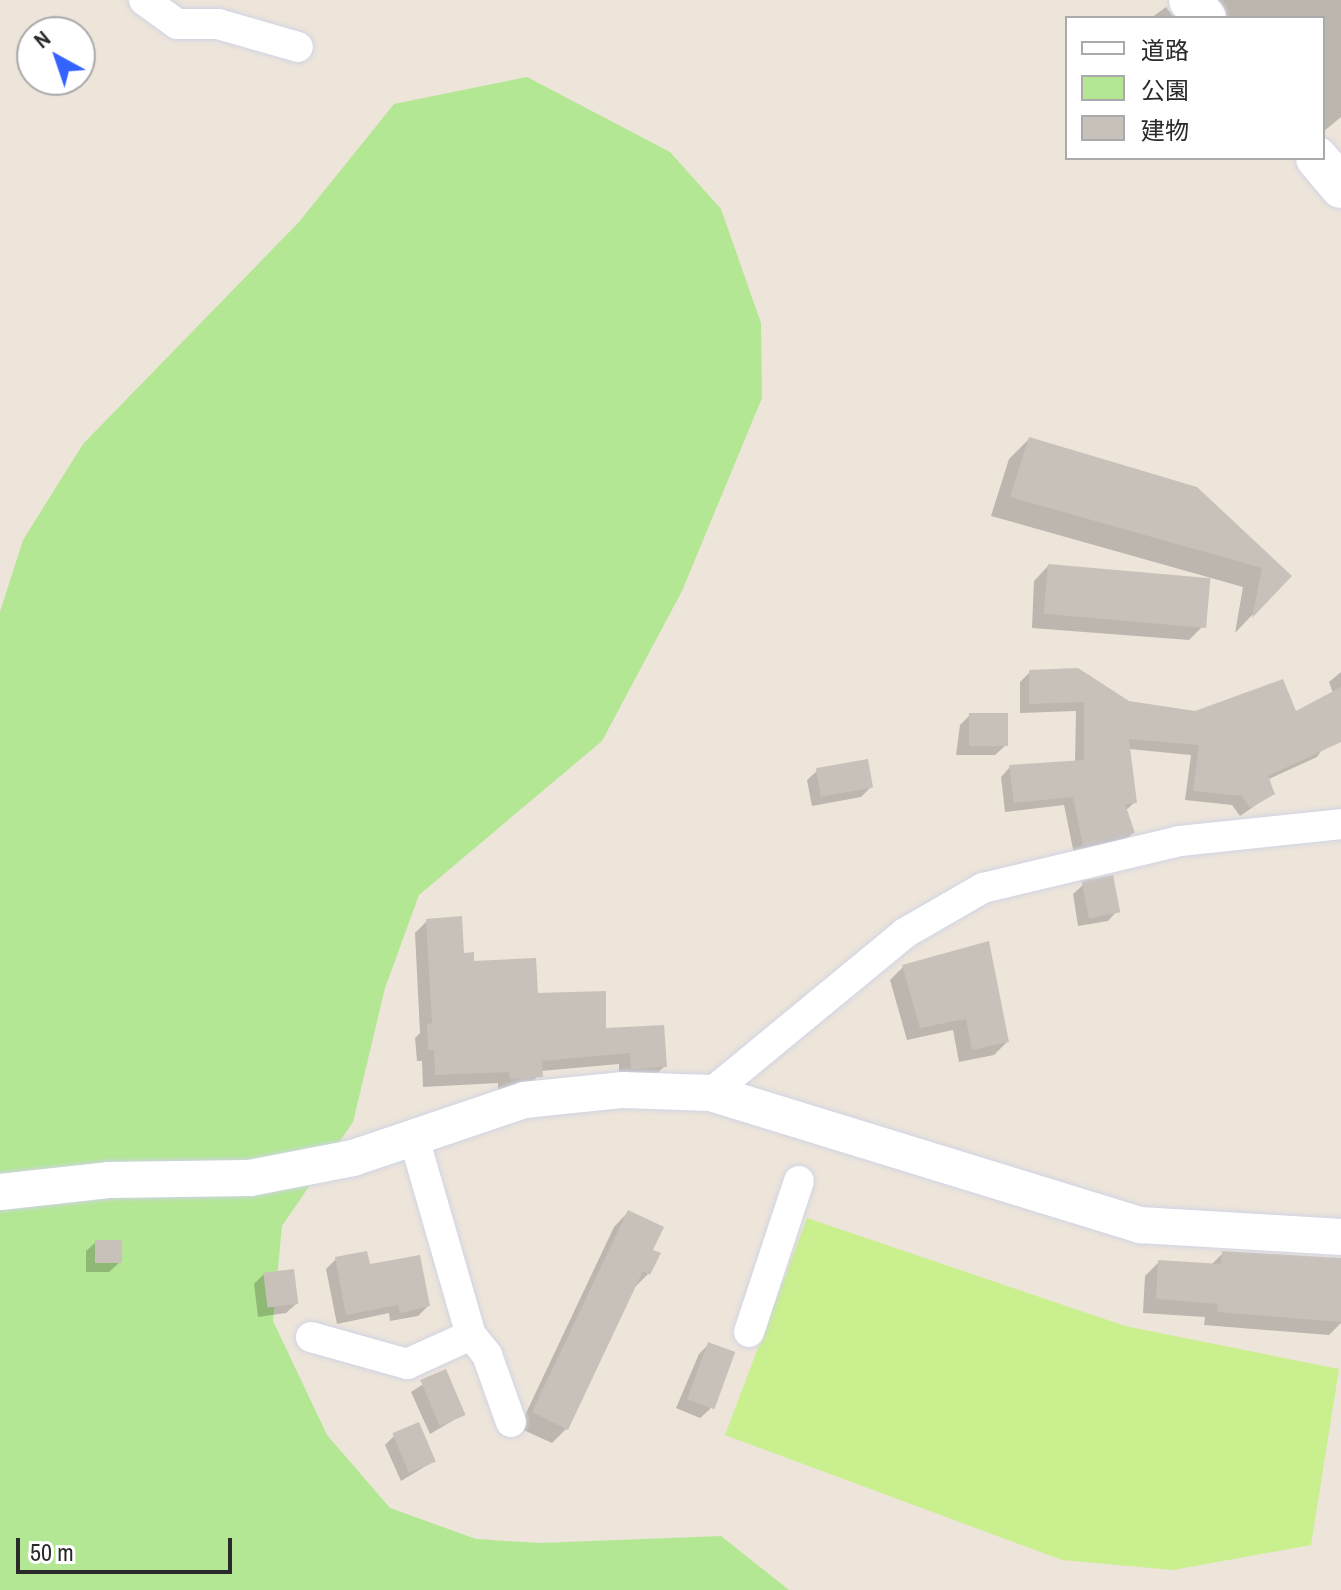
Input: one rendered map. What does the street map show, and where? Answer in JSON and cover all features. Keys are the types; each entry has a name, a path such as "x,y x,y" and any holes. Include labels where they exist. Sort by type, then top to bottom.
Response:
{"main road":[{"path":"1190,0 1203,16"},
{"path":"1319,160 1341,187"}],"street":[{"path":"144,0 177,24 218,24 298,47"},
{"path":"711,1093 905,933 983,888 1180,841 1341,824"},
{"path":"0,1192 108,1180 250,1178 353,1158 524,1100 571,1092 711,1093 1141,1225 1341,1237"},
{"path":"414,1138 471,1335 487,1355 511,1422"},
{"path":"749,1332 799,1181"},
{"path":"311,1337 407,1364 471,1335"}],"green space":[{"path":"527,77 670,152 721,209 761,323 762,398 682,591 602,741 419,895 385,988 353,1122 282,1226 273,1321 327,1435 390,1508 476,1539 540,1543 721,1536 789,1590 0,1590 0,612 23,540 83,444 299,222 394,104"},
{"path":"807,1218 1125,1326 1339,1369 1311,1545 1173,1570 1062,1560 725,1435"}],"building":[{"path":"1029,437 1197,487 1292,576 1252,618 1262,568 1010,497"},
{"path":"1048,564 1210,578 1206,628 1044,614"},
{"path":"1078,668 1129,701 1195,711 1283,679 1296,711 1341,687 1341,742 1268,776 1275,794 1250,808 1242,796 1193,791 1199,745 1129,739 1137,803 1125,804 1135,833 1083,846 1073,797 1014,803 1009,765 1084,760 1084,702 1029,704 1029,670"},
{"path":"969,713 1008,713 1008,746 969,746"},
{"path":"868,759 873,788 821,797 816,768"},
{"path":"1113,875 1120,912 1089,918 1082,881"},
{"path":"462,916 464,953 474,952 474,961 536,958 538,993 606,991 606,1028 664,1025 667,1067 631,1069 630,1053 542,1061 543,1077 510,1079 509,1072 435,1075 434,1050 428,1050 427,1024 432,1023 426,919"},
{"path":"989,941 1009,1042 972,1050 966,1019 920,1028 902,965"},
{"path":"628,1210 664,1227 653,1250 661,1253 650,1275 643,1271 568,1430 532,1412"},
{"path":"95,1240 122,1240 122,1263 95,1263"},
{"path":"367,1251 370,1264 420,1255 430,1306 400,1313 398,1305 346,1315 335,1257"},
{"path":"1222,1251 1341,1258 1341,1322 1217,1312 1218,1304 1156,1299 1158,1260 1221,1264"},
{"path":"294,1269 298,1304 267,1308 263,1273"},
{"path":"708,1342 735,1352 714,1409 687,1399"},
{"path":"446,1369 466,1415 440,1426 420,1380"},
{"path":"419,1422 436,1462 409,1473 392,1433"}]}
